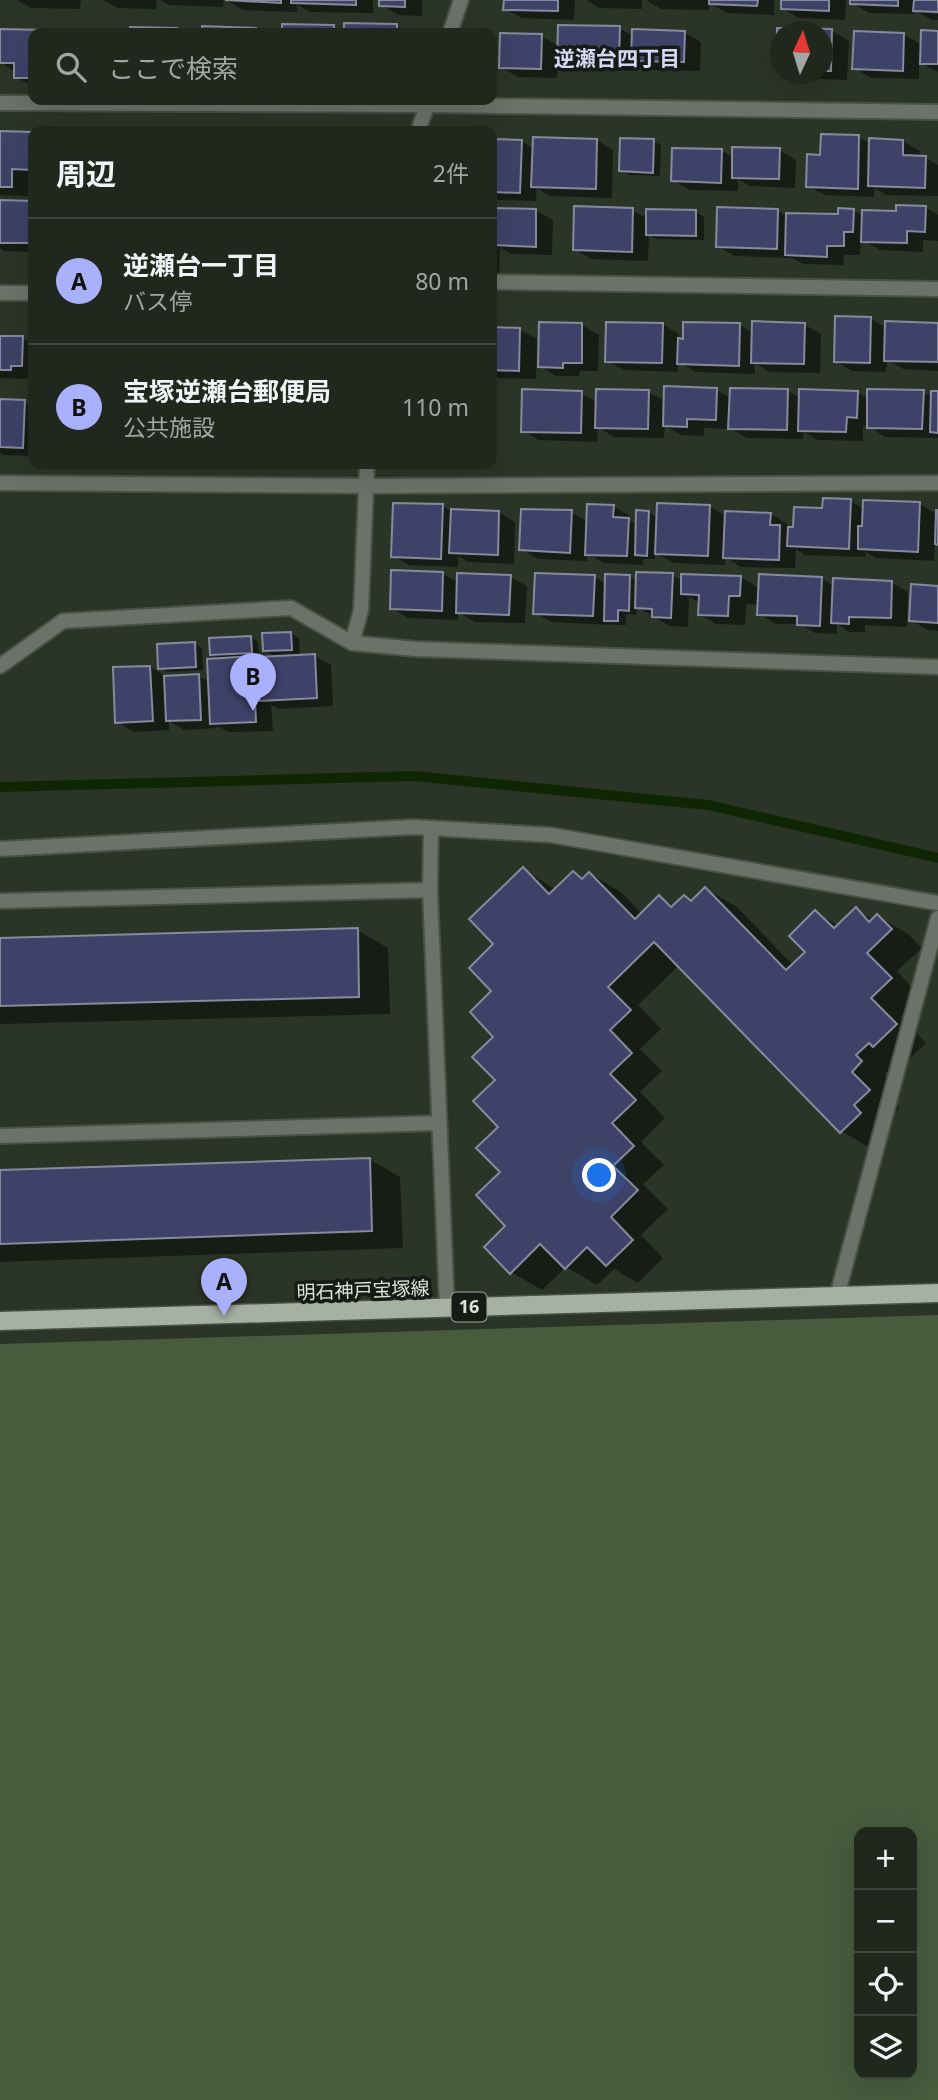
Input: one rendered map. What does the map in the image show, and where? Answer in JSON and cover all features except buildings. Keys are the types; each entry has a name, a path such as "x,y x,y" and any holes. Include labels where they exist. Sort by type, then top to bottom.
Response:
{"main road":[{"name":"明石神戸宝塚線","path":"0,1321 938,1293"}],"street":[{"path":"452,28 461,0"},
{"path":"0,103 28,103"},
{"path":"497,103 938,112"},
{"path":"420,126 427,105"},
{"path":"497,282 938,289"},
{"path":"0,293 28,293"},
{"path":"352,643 361,610 367,469"},
{"path":"0,483 368,486 938,483"},
{"path":"0,666 63,621 291,608 352,643 416,649 938,667"},
{"path":"0,849 413,827 551,835 938,903"},
{"path":"430,828 429,890 447,1308"},
{"path":"0,901 429,890"},
{"path":"837,1296 938,918"},
{"path":"0,1136 439,1123"}],"green space":[{"path":"938,1315 938,2100 0,2100 0,1344"}],"waterway":[{"path":"0,787 414,776 708,805 938,858"}],"place":[{"name":"宝塚逆瀬台郵便局","path":"253,711"},
{"name":"逆瀬台一丁目","path":"224,1316"}],"district":[{"name":"逆瀬台四丁目","path":"617,59"}]}
